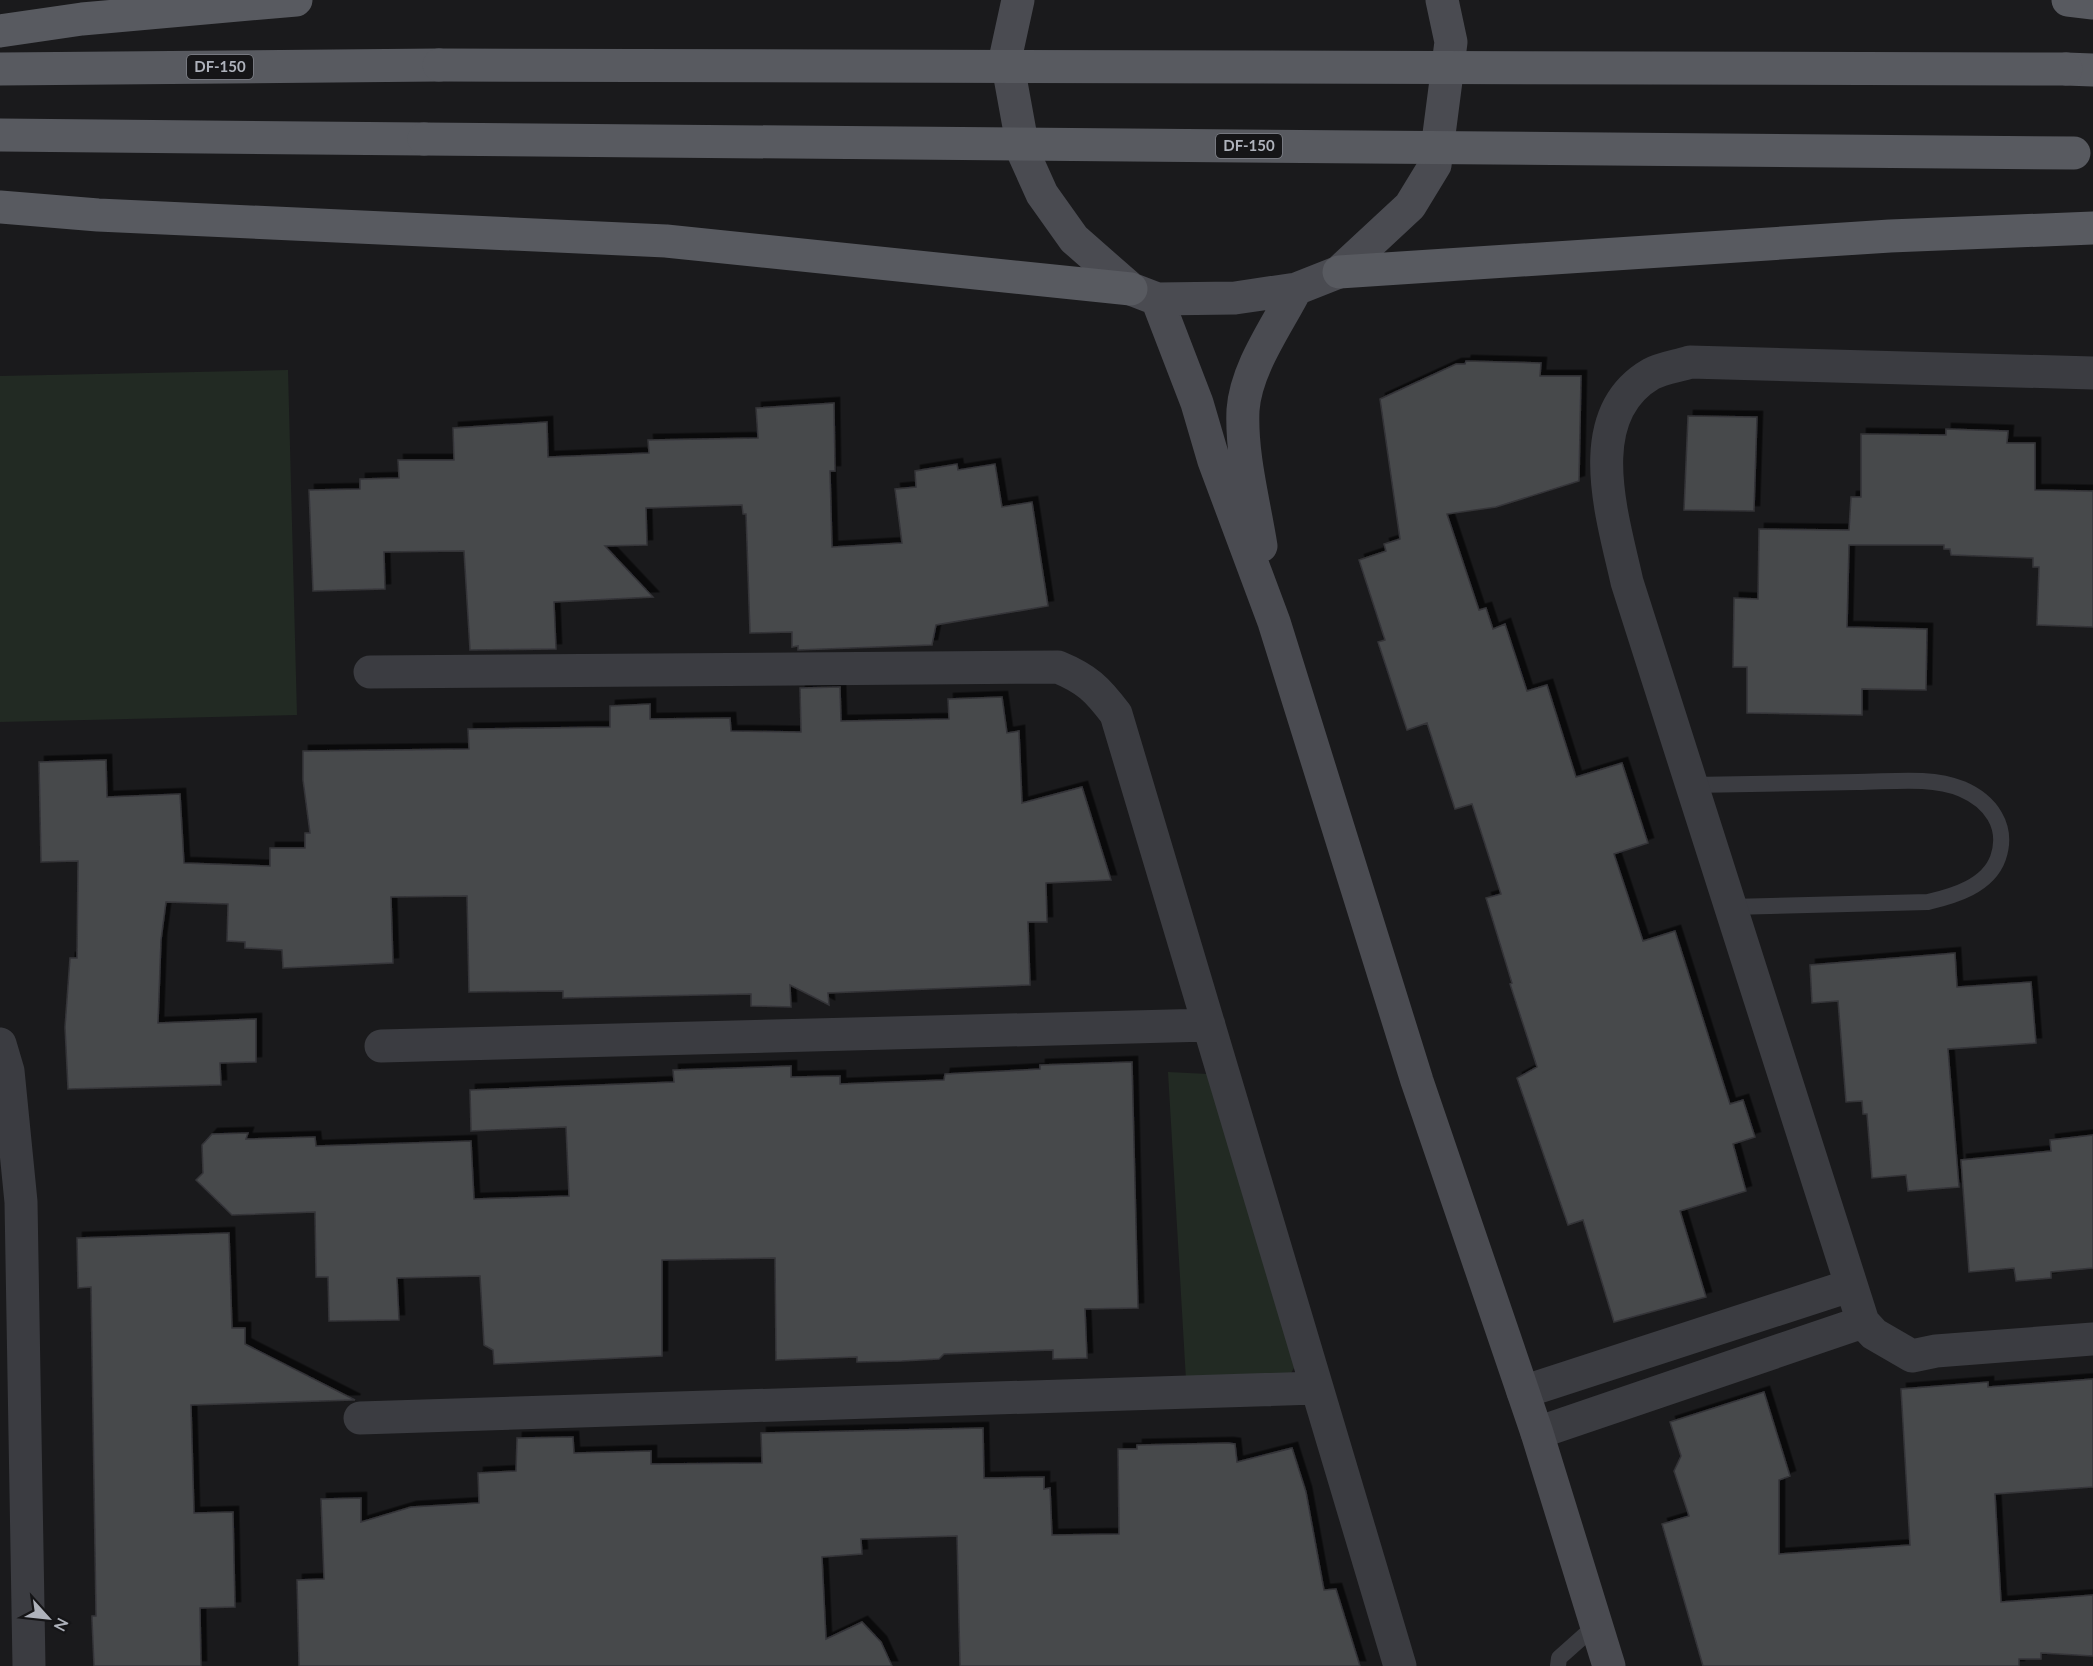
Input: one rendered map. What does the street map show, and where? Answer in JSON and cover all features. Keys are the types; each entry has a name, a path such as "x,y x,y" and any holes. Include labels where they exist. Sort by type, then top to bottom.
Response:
{"main road":[{"path":"0,31 82,19 296,0"},
{"path":"1018,0 1006,55 1024,154 1042,194 1074,239 1144,294 1197,404 1214,461 1274,622 1417,1081 1537,1433 1609,1666"},
{"path":"1339,272 1410,206 1436,165 1451,42 1442,0"},
{"path":"2068,0 2093,3"},
{"name":"DF-150","path":"0,69 439,65 2079,70"},
{"name":"DF-150","path":"0,135 2084,153"},
{"path":"0,207 98,215 666,241 1144,294 1235,298 1296,289 1339,272 1890,236 2093,228"},
{"path":"1274,622 1246,451 1243,410 1257,363 1296,289"}],"street":[{"path":"2093,373 1690,362 1651,374 1622,400 1609,431 1606,474 1627,582 1849,1286 1863,1322 1874,1334 1912,1356 1936,1351 2093,1339"},
{"path":"370,672 1058,667 1074,673 1099,690 1116,714 1400,1666"},
{"path":"381,1046 1209,1025"},
{"path":"0,1044 8,1071 21,1202 29,1666"},
{"path":"1523,1392 1849,1286"},
{"path":"1537,1433 1863,1322"},
{"path":"360,1418 1316,1388"}],"lane":[{"path":"1692,785 1918,781 1961,789 1985,803 1997,818 2002,835 1997,861 1977,884 1948,898 1928,902 1731,907"},
{"path":"1558,1666 1559,1658 1596,1624"}],"shaded area":[{"path":"288,370 297,715 0,722 0,376"},
{"path":"1168,1072 1208,1074 1299,1360 1291,1373 1186,1380"}],"building":[{"path":"1466,361 1541,363 1540,376 1581,376 1579,481 1496,507 1447,514 1479,610 1486,608 1493,629 1505,624 1527,691 1547,685 1576,777 1622,763 1648,843 1614,854 1643,941 1675,931 1730,1104 1743,1100 1755,1137 1733,1144 1746,1191 1680,1211 1706,1297 1614,1322 1583,1220 1568,1225 1517,1078 1537,1067 1510,984 1512,983 1486,898 1501,894 1472,804 1455,809 1427,723 1407,730 1378,642 1385,640 1359,560 1386,551 1384,544 1400,539 1380,399 1456,364 1465,364"},
{"path":"834,403 835,471 830,471 832,547 902,543 895,489 916,487 915,471 957,464 958,470 995,464 1002,507 1032,502 1048,606 936,625 932,645 798,650 798,646 792,647 792,632 750,633 746,514 743,514 742,505 646,508 647,545 605,546 653,597 554,602 556,649 470,650 464,551 384,552 385,589 313,591 309,490 360,489 360,479 399,478 398,460 454,460 453,428 547,422 548,457 649,453 648,440 758,438 756,408"},
{"path":"1688,416 1757,417 1754,511 1684,510"},
{"path":"1946,429 2008,431 2007,443 2035,443 2035,490 2093,491 2093,627 2037,625 2039,567 2033,567 2033,558 1951,555 1950,549 1944,549 1944,545 1849,545 1847,627 1927,629 1926,690 1862,689 1862,715 1747,713 1747,667 1733,667 1734,598 1758,599 1759,529 1849,530 1851,497 1861,497 1861,434 1946,435"},
{"path":"840,687 841,721 949,719 948,699 1002,697 1007,733 1019,731 1022,803 1082,787 1111,880 1046,883 1047,922 1028,922 1030,985 828,993 829,1005 790,985 791,1007 751,1006 751,994 563,998 563,991 469,992 467,896 391,897 393,963 283,968 282,950 245,948 245,942 227,941 228,904 166,902 161,940 158,1023 256,1019 256,1062 220,1063 221,1085 68,1089 65,1027 70,958 77,958 78,861 41,862 39,762 106,760 107,797 180,794 184,863 270,866 270,848 305,848 305,833 310,833 303,780 303,751 469,749 468,729 610,727 610,706 650,704 650,719 730,718 731,731 801,732 800,688"},
{"path":"1955,953 1957,987 2031,982 2036,1043 1948,1049 1959,1187 1908,1191 1906,1175 1872,1178 1867,1114 1863,1114 1862,1101 1846,1102 1838,1001 1812,1003 1810,965"},
{"path":"1132,1062 1138,1308 1085,1309 1087,1358 1053,1359 1053,1350 944,1354 939,1359 902,1361 857,1362 857,1357 776,1360 775,1258 662,1260 662,1356 494,1364 493,1350 484,1345 480,1276 397,1278 399,1320 329,1321 328,1277 316,1277 315,1212 232,1215 196,1180 203,1173 202,1145 212,1134 248,1133 246,1139 315,1137 316,1146 471,1141 474,1199 569,1196 566,1127 471,1131 470,1090 674,1082 673,1070 791,1066 791,1077 840,1076 840,1084 944,1080 945,1074 1040,1069 1040,1065"},
{"path":"2093,1135 2093,1268 2051,1272 2051,1278 2016,1281 2014,1268 1969,1272 1961,1160 2051,1151 2050,1140"},
{"path":"229,1233 232,1328 245,1328 245,1344 355,1400 191,1405 194,1513 233,1512 235,1607 200,1608 201,1666 94,1666 92,1616 96,1616 91,1287 78,1288 77,1238"},
{"path":"2093,1379 2093,1487 1995,1494 2001,1602 2093,1595 2093,1656 2041,1653 2041,1659 2019,1659 2019,1666 1703,1666 1662,1524 1689,1516 1674,1471 1681,1456 1670,1422 1764,1392 1790,1476 1779,1480 1779,1554 1910,1545 1901,1389 1988,1382 1988,1387"},
{"path":"983,1428 984,1478 1044,1477 1044,1489 1050,1488 1052,1535 1119,1534 1118,1449 1137,1449 1137,1445 1228,1443 1235,1444 1237,1462 1292,1448 1306,1492 1324,1590 1336,1589 1360,1666 960,1666 957,1536 861,1539 862,1554 822,1557 826,1639 862,1622 881,1642 892,1666 299,1666 297,1580 324,1579 321,1499 361,1498 361,1522 411,1507 479,1503 478,1473 516,1471 517,1438 573,1437 574,1453 651,1451 651,1464 762,1463 761,1433"}]}
